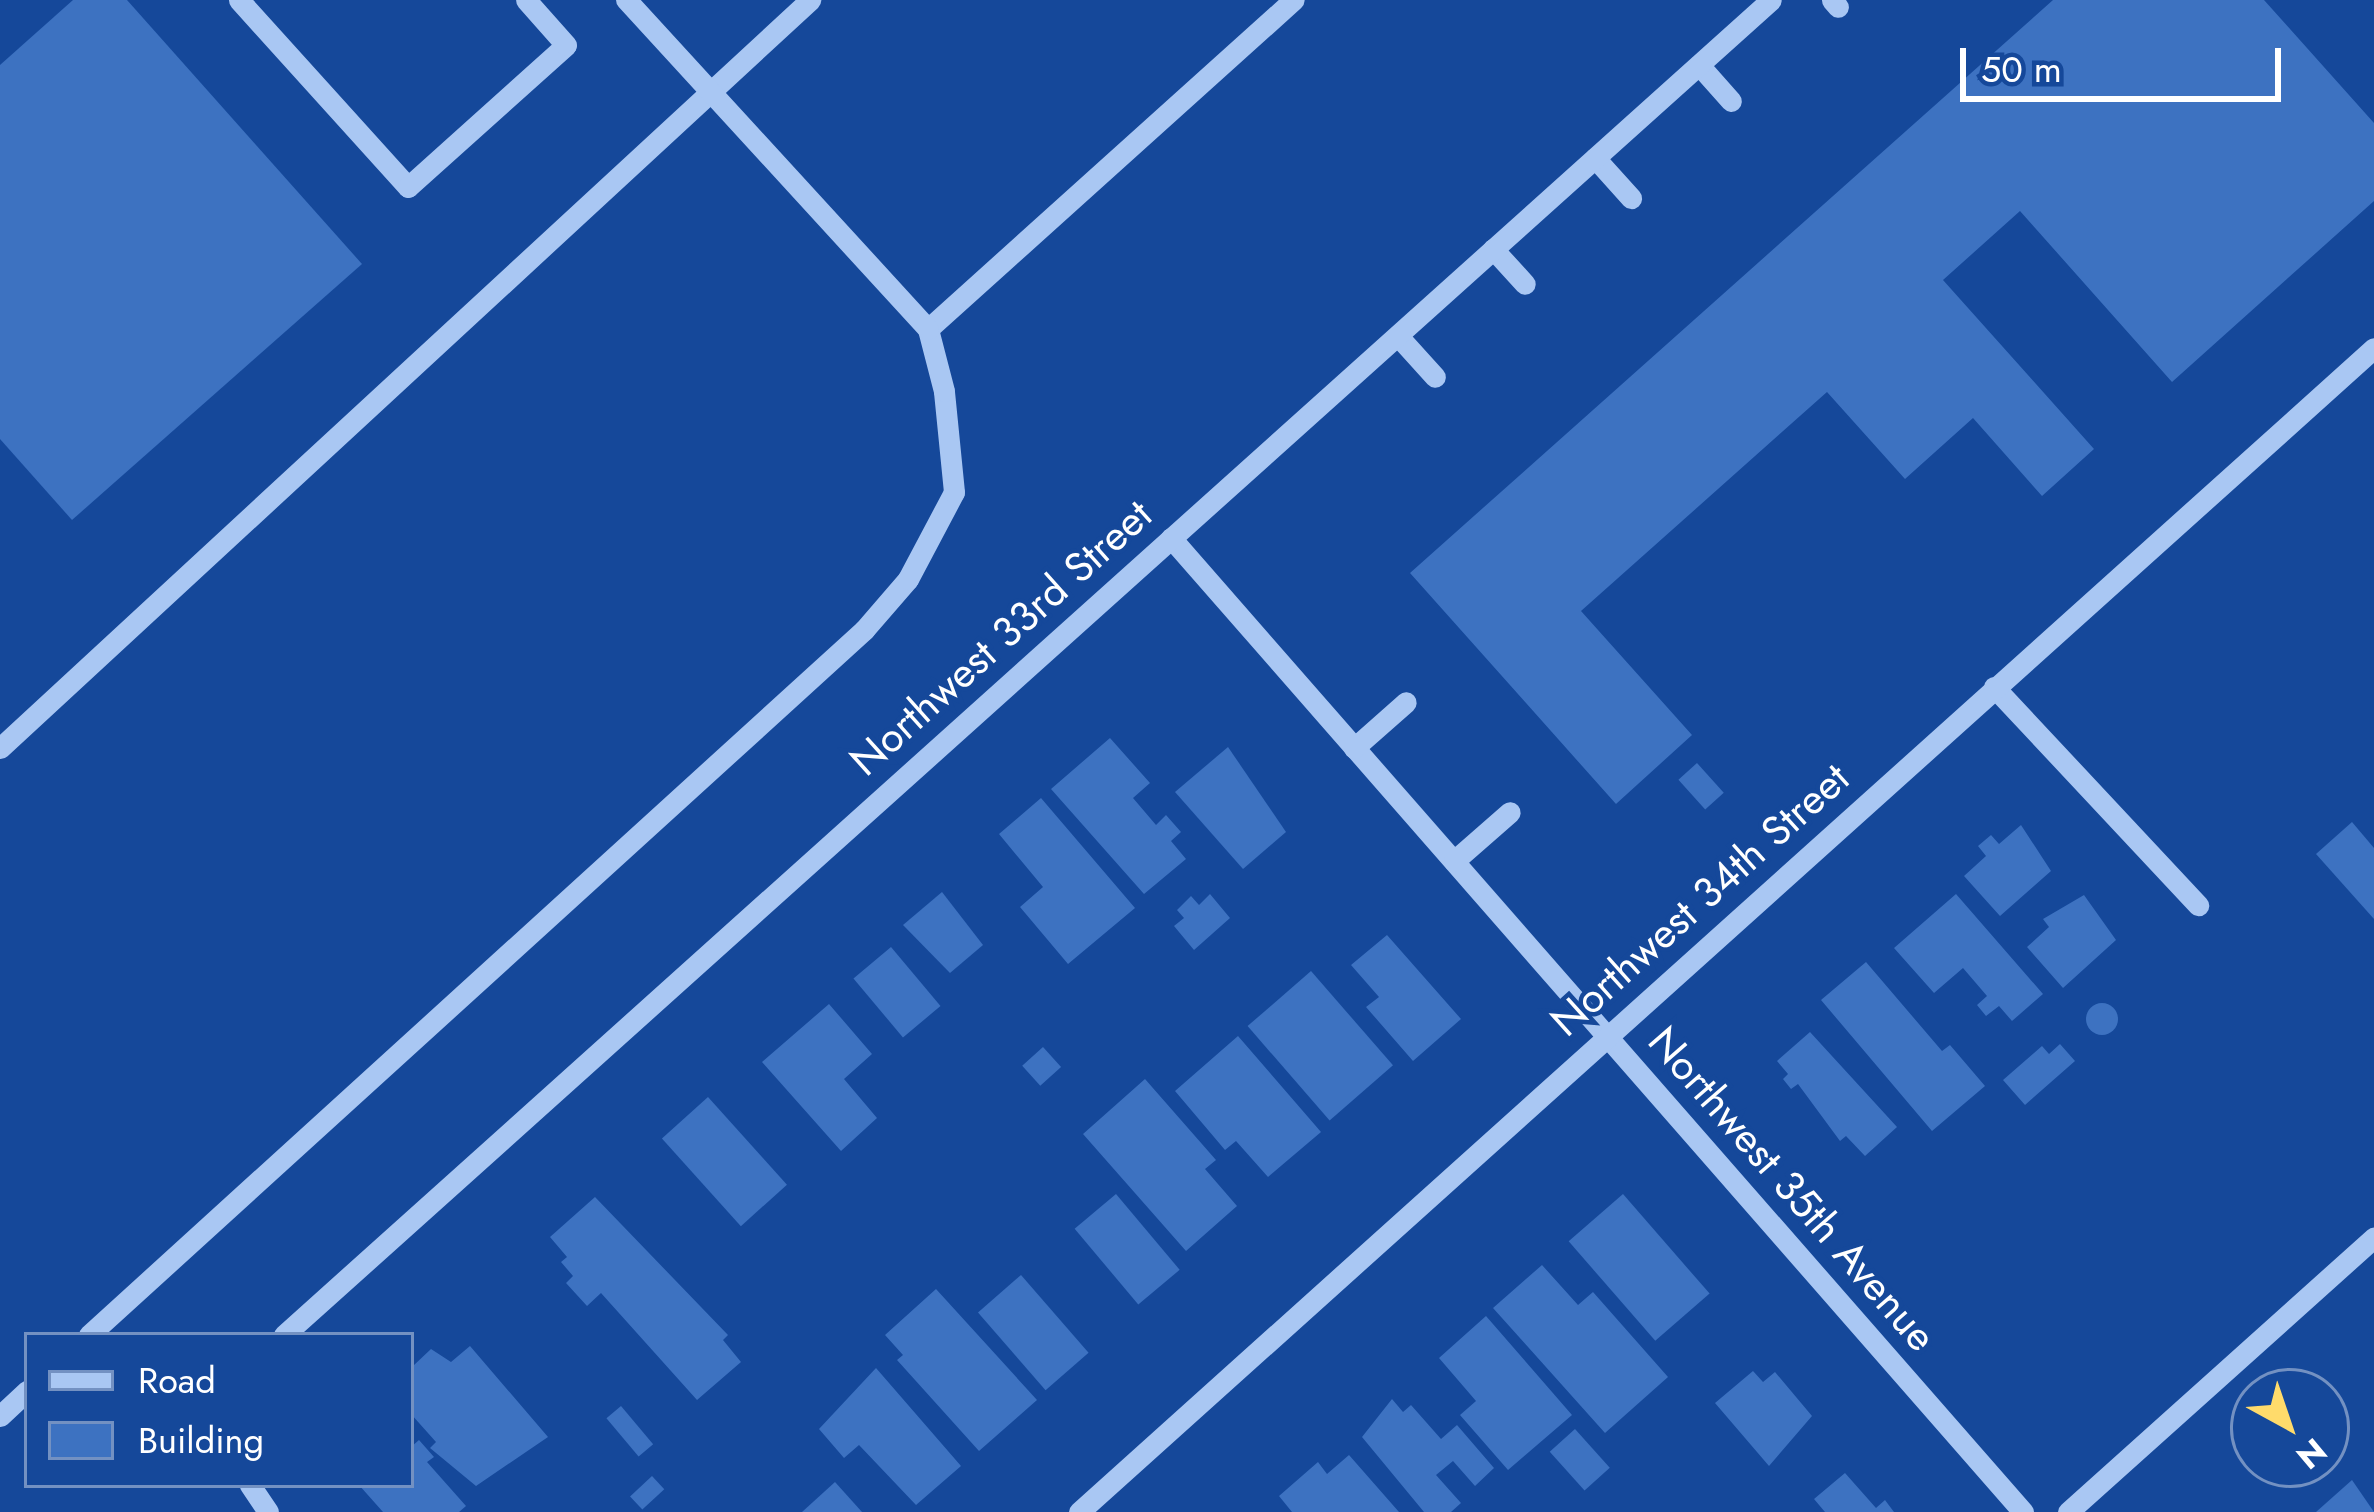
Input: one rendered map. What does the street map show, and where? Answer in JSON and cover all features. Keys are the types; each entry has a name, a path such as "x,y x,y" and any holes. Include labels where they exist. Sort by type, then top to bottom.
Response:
{"street":[{"path":"239,0 409,187 566,45 526,0"},
{"path":"92,1332 864,630 908,579 954,491 944,391 928,329 626,0"},
{"path":"0,748 810,0"},
{"path":"928,329 1294,0"},
{"name":"Northwest 33rd Street","path":"287,1332 1771,0"},
{"path":"1699,65 1731,101"},
{"path":"1595,158 1631,198"},
{"path":"1493,250 1525,284"},
{"path":"1398,336 1435,377"},
{"name":"Northwest 34th Street","path":"1079,1512 2374,348"},
{"name":"Northwest 35th Avenue","path":"1172,538 2023,1512"},
{"path":"1994,687 2198,905"},
{"path":"1354,748 1406,702"},
{"path":"1454,861 1510,812"},
{"path":"2068,1512 2374,1238"},
{"path":"0,1416 24,1394"}],"building":[{"path":"73,0 127,0 362,264 72,520 0,439 0,65"},
{"path":"2053,0 2264,0 2374,123 2374,201 2172,382 2020,211 1943,280 2094,449 2042,496 1973,418 1905,479 1827,392 1581,611 1692,735 1616,804 1410,573"},
{"path":"1110,738 1150,783 1133,798 1156,825 1166,815 1181,832 1171,841 1186,859 1144,894 1051,789"},
{"path":"1228,747 1286,832 1243,869 1175,792"},
{"path":"1697,763 1724,793 1705,809 1678,780"},
{"path":"1041,798 1135,908 1068,964 1020,907 1043,887 999,834"},
{"path":"2352,822 2374,848 2374,919 2316,854"},
{"path":"2021,825 2051,871 2000,916 1964,876 1986,856 1978,846 1991,835 1999,844"},
{"path":"942,892 983,945 950,973 903,925"},
{"path":"1210,894 1230,918 1194,950 1174,926 1184,918 1177,910 1191,896 1199,905"},
{"path":"1956,894 2043,994 2012,1021 1999,1006 1986,1016 1977,1005 1987,996 1963,968 1934,993 1894,948"},
{"path":"2084,895 2116,940 2063,988 2027,947 2049,927 2043,919"},
{"path":"1387,935 1461,1019 1413,1061 1366,1007 1379,997 1351,965"},
{"path":"891,947 940,1006 903,1037 853,978"},
{"path":"1866,962 1942,1051 1950,1045 1985,1086 1932,1131 1821,1000"},
{"path":"1311,971 1393,1065 1330,1120 1248,1026"},
{"path":"2102,1003 2114,1007 2118,1019 2114,1031 2102,1035 2090,1031 2086,1019 2090,1007"},
{"path":"829,1004 872,1054 844,1079 877,1118 841,1151 762,1062"},
{"path":"1810,1032 1897,1127 1865,1156 1846,1136 1840,1141 1798,1084 1791,1089 1783,1079 1788,1074 1777,1061"},
{"path":"1238,1036 1321,1132 1268,1177 1236,1141 1225,1150 1175,1091"},
{"path":"2060,1044 2075,1061 2025,1105 2003,1080 2042,1046 2049,1054"},
{"path":"1043,1047 1061,1067 1040,1086 1022,1066"},
{"path":"1145,1079 1216,1160 1205,1169 1237,1206 1186,1251 1083,1134"},
{"path":"708,1097 787,1185 741,1226 662,1138"},
{"path":"1116,1194 1180,1270 1138,1305 1075,1229"},
{"path":"1623,1194 1710,1294 1655,1341 1569,1241"},
{"path":"595,1197 728,1335 723,1340 741,1362 697,1400 601,1293 587,1306 566,1283 573,1276 561,1262 567,1257 550,1237"},
{"path":"1542,1265 1578,1305 1593,1292 1668,1377 1605,1433 1493,1308"},
{"path":"1021,1275 1089,1353 1046,1390 978,1312"},
{"path":"936,1289 1037,1400 979,1451 897,1360 903,1355 885,1335"},
{"path":"1486,1316 1572,1415 1508,1470 1460,1415 1476,1401 1439,1358"},
{"path":"470,1346 548,1437 476,1486 430,1448 436,1442 414,1417 414,1365 431,1349 451,1362"},
{"path":"876,1368 961,1466 916,1505 859,1445 844,1458 819,1429"},
{"path":"1753,1371 1763,1382 1775,1372 1812,1416 1769,1466 1715,1403"},
{"path":"1392,1399 1403,1412 1411,1405 1441,1439 1457,1425 1494,1468 1475,1486 1453,1461 1436,1475 1461,1503 1451,1512 1424,1512 1362,1437"},
{"path":"621,1406 653,1444 639,1457 606,1418"},
{"path":"1575,1429 1610,1468 1585,1490 1550,1452"},
{"path":"419,1440 434,1457 427,1462 466,1506 459,1512 383,1512 362,1488 414,1488 414,1444"},
{"path":"1349,1455 1399,1512 1292,1512 1279,1496 1318,1462 1327,1474"},
{"path":"1845,1473 1876,1508 1885,1500 1894,1512 1825,1512 1814,1499"},
{"path":"652,1476 664,1489 642,1510 630,1496"},
{"path":"835,1482 862,1512 802,1512"},
{"path":"2350,1482 2374,1512 2316,1512 2343,1488 2350,1488"}]}
